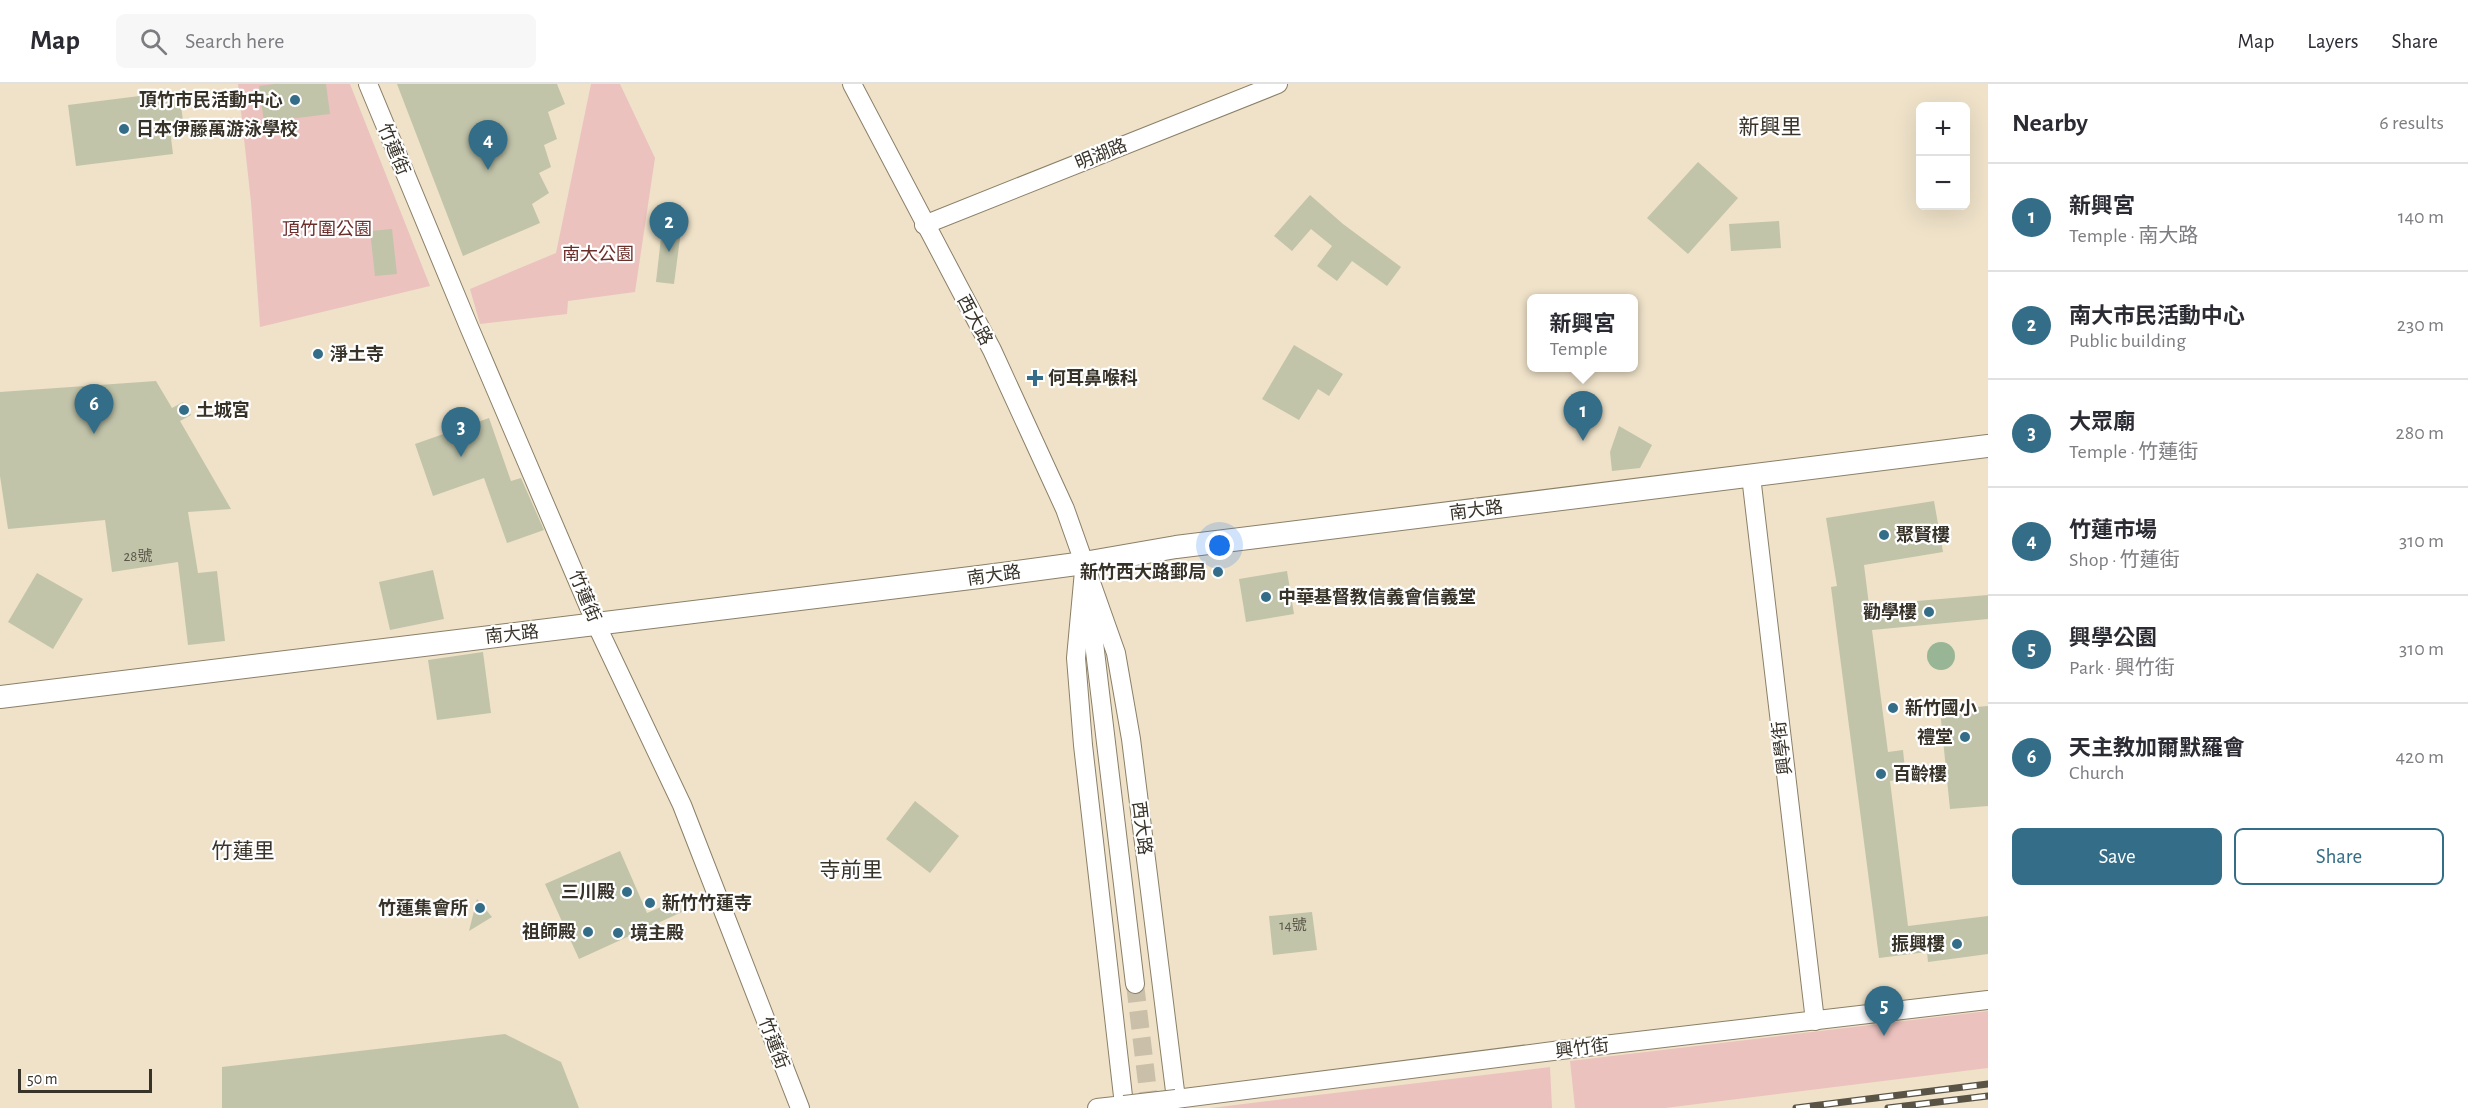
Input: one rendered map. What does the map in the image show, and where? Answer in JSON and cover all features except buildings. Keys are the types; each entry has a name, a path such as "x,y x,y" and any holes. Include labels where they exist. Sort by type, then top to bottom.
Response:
{"main road":[{"name":"南大路","path":"0,697 474,638 597,626 1084,563 1188,545 1988,446"}],"street":[{"name":"竹蓮街","path":"368,84 455,295 597,626 682,805 800,1108"},
{"name":"西大路","path":"852,84 924,225 992,350 1065,509 1116,653 1131,739 1176,1099"},
{"name":"明湖路","path":"924,225 1278,84"},
{"name":"興學街","path":"1751,476 1815,1021"},
{"name":"西大路","path":"1084,563 1135,984"},
{"name":"西大路","path":"1084,563 1076,658 1083,745 1124,1105"},
{"name":"興竹街","path":"1124,1105 1988,1000"},
{"path":"1097,1108 1124,1105"}],"green space":[{"name":"頂竹圍公園","path":"238,84 350,84 430,286 260,327 251,202"},
{"name":"南大公園","path":"591,84 620,84 655,158 635,292 568,301 567,314 480,324 470,289 556,253"},
{"path":"1988,1011 1988,1068 1665,1108 1575,1108 1570,1061"},
{"path":"1550,1067 1552,1108 1211,1108"}],"shaded area":[{"path":"1941,642 1951,646 1955,656 1951,666 1941,670 1931,666 1927,656 1931,646"}],"tunnel":[{"path":"1135,984 1150,1108"}],"railway":[{"path":"1796,1108 1988,1084"},
{"path":"1888,1108 1988,1096"}],"place":[{"name":"頂竹市民活動中心","path":"295,100"},
{"name":"日本伊藤萬游泳學校","path":"124,129"},
{"name":"竹蓮市場","path":"488,170"},
{"name":"南大市民活動中心","path":"669,252"},
{"name":"淨土寺","path":"318,354"},
{"name":"何耳鼻喉科","path":"1035,378"},
{"name":"土城宮","path":"184,410"},
{"name":"天主教加爾默羅會","path":"94,434"},
{"name":"新興宮","path":"1583,441"},
{"name":"大眾廟","path":"461,457"},
{"name":"聚賢樓","path":"1884,535"},
{"name":"新竹西大路郵局","path":"1218,572"},
{"name":"中華基督教信義會信義堂","path":"1266,597"},
{"name":"勸學樓","path":"1929,612"},
{"name":"新竹國小","path":"1893,708"},
{"name":"禮堂","path":"1965,737"},
{"name":"百齡樓","path":"1881,774"},
{"name":"三川殿","path":"627,892"},
{"name":"新竹竹蓮寺","path":"650,903"},
{"name":"竹蓮集會所","path":"480,908"},
{"name":"祖師殿","path":"588,932"},
{"name":"境主殿","path":"618,933"},
{"name":"振興樓","path":"1957,944"},
{"name":"興學公園","path":"1884,1036"}],"district":[{"name":"新興里","path":"1770,127"},
{"name":"竹蓮里","path":"243,851"},
{"name":"寺前里","path":"851,870"}]}
